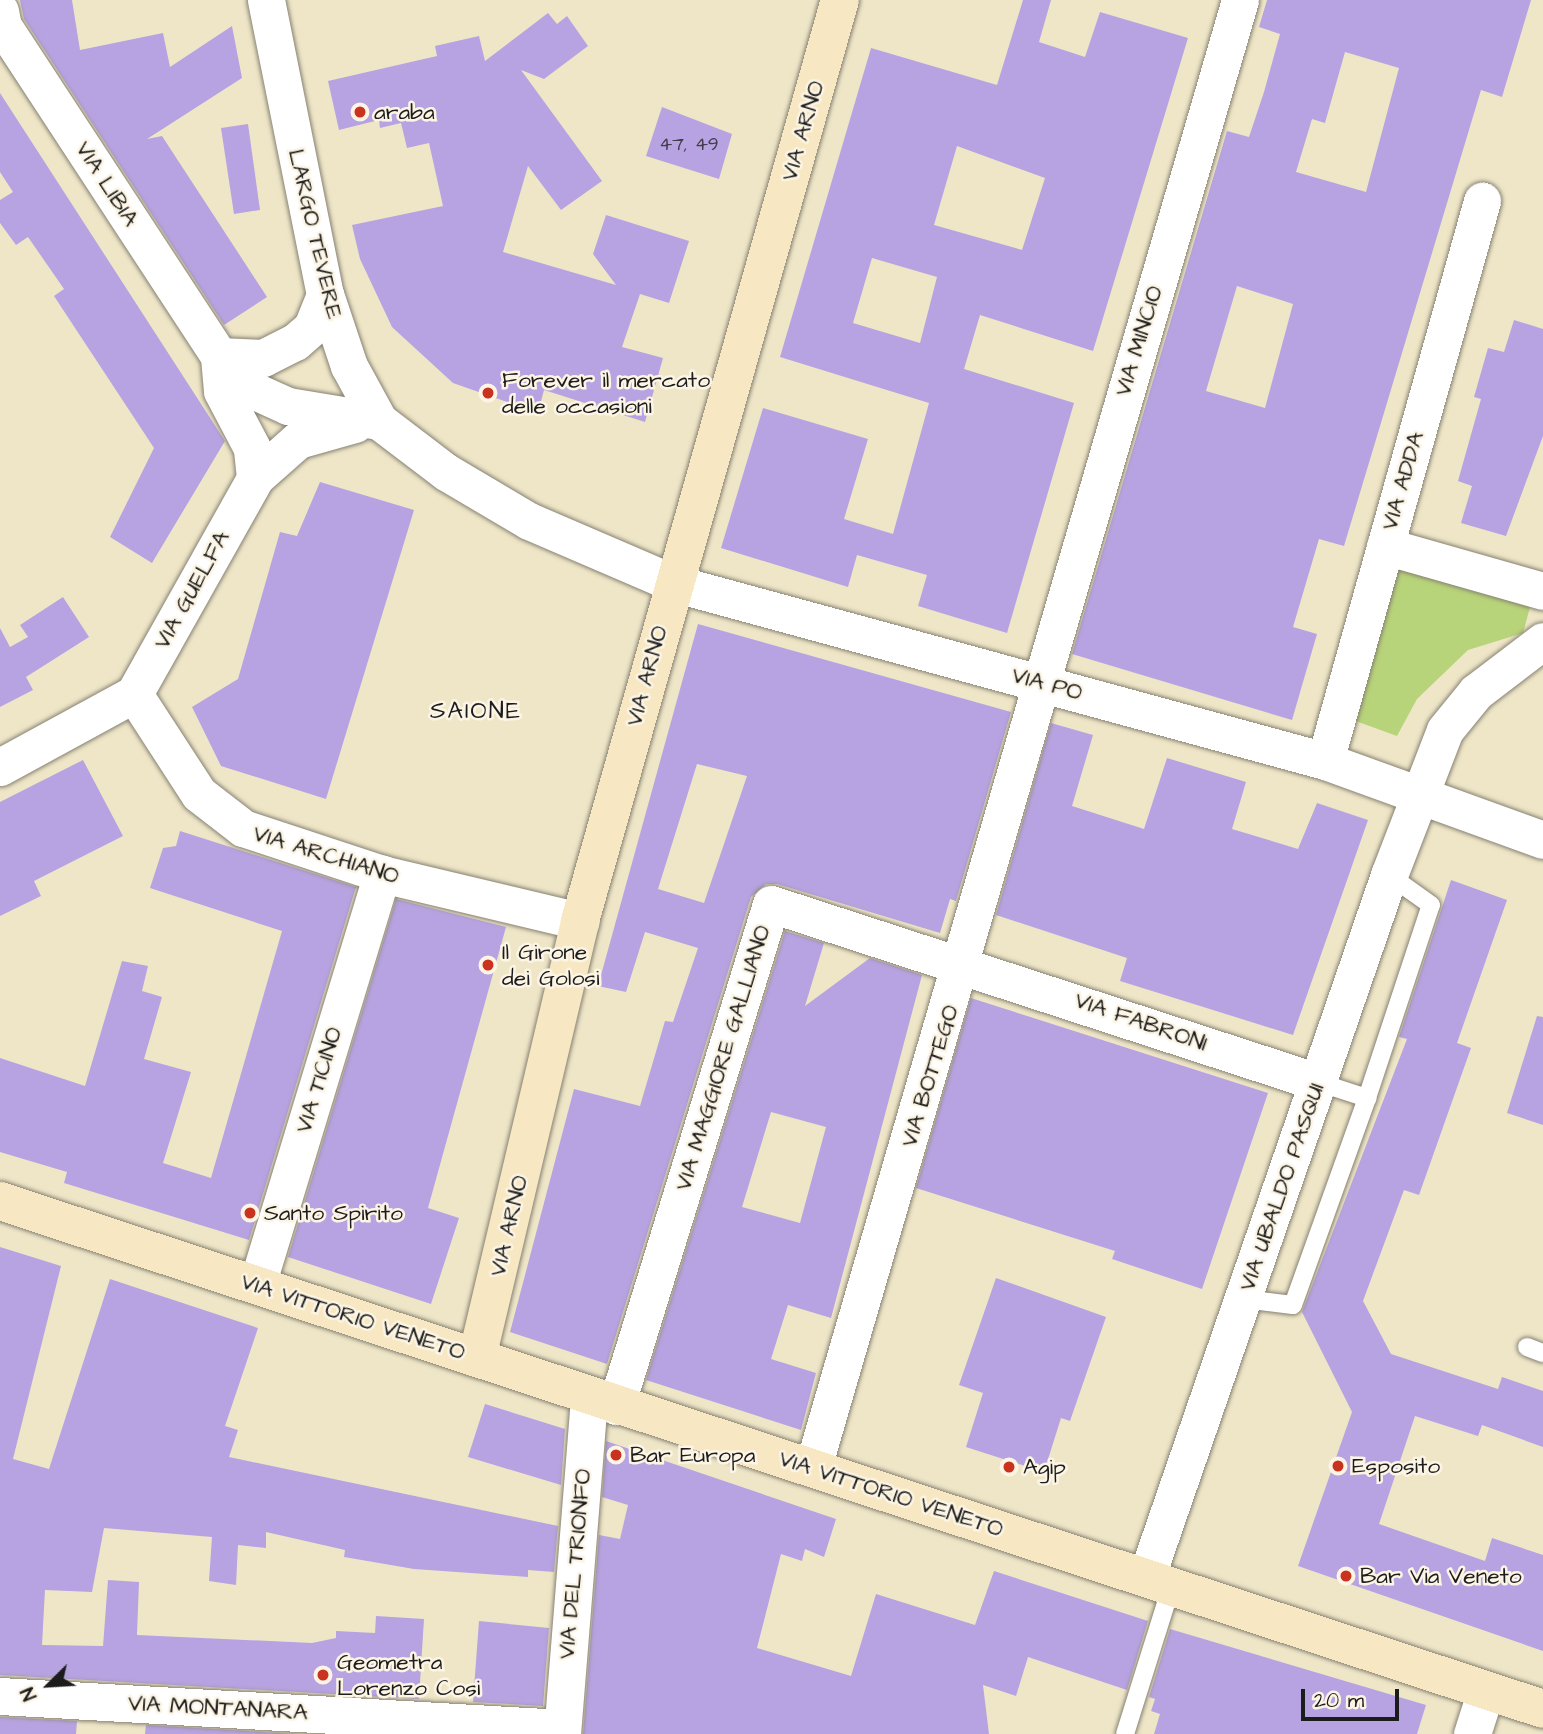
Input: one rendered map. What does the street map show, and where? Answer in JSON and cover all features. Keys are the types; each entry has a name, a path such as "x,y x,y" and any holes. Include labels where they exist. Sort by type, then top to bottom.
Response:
{"main road":[{"name":"VIA ARNO","path":"477,1358 580,921 673,583 840,0"},
{"name":"VIA VITTORIO VENETO","path":"0,1201 1543,1709"}],"street":[{"name":"LARGO TEVERE","path":"266,0 325,294 349,366 379,421 411,447"},
{"name":"VIA MINCIO","path":"1038,682 1240,0"},
{"name":"VIA LIBIA","path":"0,11 3,26 219,356 248,388 288,406 379,421"},
{"name":"VIA ADDA","path":"1325,761 1482,201"},
{"path":"219,356 263,358 295,342 312,327 325,294"},
{"name":"VIA LIBIA","path":"219,356 222,391 252,448 255,478"},
{"name":"VIA GUELFA","path":"134,694 255,478 311,434 379,421"},
{"name":"VIA PO","path":"411,447 529,521 673,583 1325,761 1543,840"},
{"path":"1385,546 1543,591"},
{"name":"VIA UBALDO PASQUI","path":"1158,1583 1244,1299 1418,796 1445,730 1476,692 1543,641"},
{"name":"VIA BOTTEGO","path":"813,1467 965,962 1038,682"},
{"path":"0,767 134,694"},
{"name":"VIA ARCHIANO","path":"134,694 199,794 243,828 382,874 580,921"},
{"name":"VIA TICINO","path":"257,1285 382,874"},
{"name":"VIA MAGGIORE GALLIANO","path":"602,1400 771,904 965,962"},
{"name":"VIA FABRONI","path":"965,962 1318,1082"},
{"name":"VIA DEL TRIONFO","path":"562,1731 602,1400"},
{"path":"1472,1734 1486,1690"},
{"name":"VIA MONTANARA","path":"0,1696 562,1731"}],"lane":[{"path":"1244,1299 1293,1305 1367,1098 1431,905 1389,876"},
{"path":"1318,1082 1367,1098"},
{"path":"1125,1734 1158,1583"}],"green space":[{"path":"1401,564 1535,589 1523,633 1468,650 1417,699 1397,736 1350,719"}],"building":[{"path":"20,0 72,0 80,50 163,33 170,67 232,26 242,78 147,139 162,136 267,297 224,325 24,19"},
{"path":"1023,0 1051,0 1039,42 1085,57 1100,12 1188,38 1093,351 980,315 964,369 1074,403 1007,633 918,606 927,575 857,555 848,587 721,548 763,408 868,439 844,519 893,534 929,403 780,357 871,48 997,85","holes":["957,146 1045,178 1022,250 934,225","872,258 937,277 920,343 853,323"]},
{"path":"1267,0 1531,0 1502,97 1481,90 1344,546 1319,539 1293,627 1317,634 1292,720 1072,654 1227,131 1249,137 1264,92 1280,34 1259,27","holes":["1345,52 1399,68 1366,192 1296,172 1312,119 1325,123","1237,286 1293,304 1265,408 1206,391"]},
{"path":"548,13 557,24 567,16 588,46 544,79 521,70 602,181 561,210 528,166 503,252 616,285 593,254 606,215 689,241 669,303 640,294 622,347 663,358 645,422 544,390 538,413 453,383 392,327 360,259 352,225 443,206 429,143 407,148 401,123 380,128 379,120 339,130 328,81 437,56 435,46 479,36 485,61"},
{"path":"0,93 225,441 152,563 110,537 154,448 54,296 64,289 28,237 16,245 0,223 0,200 13,192 0,172"},
{"path":"662,107 732,134 719,179 646,156"},
{"path":"248,124 260,210 234,214 221,128"},
{"path":"1514,320 1543,329 1543,436 1506,536 1461,523 1472,486 1458,481 1481,399 1474,397 1488,348 1504,352"},
{"path":"320,482 414,510 326,799 221,766 192,707 238,679 280,532 297,536"},
{"path":"63,597 89,637 26,677 33,690 0,707 0,628 10,647 28,637 20,625"},
{"path":"698,624 1011,712 956,901 950,899 940,933 777,884 766,884 751,897 607,1364 510,1332 574,1089 640,1106 665,1021 673,1022 698,948 645,932 626,992 598,986","holes":["697,764 747,776 704,903 658,889"]},
{"path":"1051,723 1093,735 1072,806 1144,829 1167,758 1246,782 1232,829 1298,849 1317,803 1368,820 1293,1035 1120,981 1127,958 996,915"},
{"path":"83,760 123,836 34,881 41,896 0,916 0,802"},
{"path":"180,831 356,887 249,1240 64,1183 67,1172 0,1152 0,1058 85,1086 122,961 148,966 142,991 162,997 144,1059 191,1072 163,1163 211,1178 282,931 150,888 163,848 176,846"},
{"path":"1451,880 1507,900 1457,1043 1471,1048 1419,1195 1404,1190 1363,1301 1391,1354 1498,1389 1502,1377 1543,1391 1543,1447 1482,1425 1478,1436 1415,1416 1379,1524 1485,1561 1492,1538 1543,1555 1543,1651 1298,1566 1352,1412 1302,1312 1407,1039 1399,1037"},
{"path":"396,899 506,927 428,1208 459,1218 431,1304 288,1257"},
{"path":"785,931 824,943 805,1006 870,958 922,975 831,1318 788,1305 771,1359 816,1373 801,1430 646,1380","holes":["771,1112 826,1127 800,1223 742,1207"]},
{"path":"971,998 1268,1093 1202,1289 1112,1259 1115,1251 916,1188"},
{"path":"1537,1016 1543,1017 1543,1125 1507,1113"},
{"path":"0,1247 61,1266 13,1459 49,1469 110,1279 258,1328 225,1426 238,1430 229,1457 558,1526 554,1572 528,1570 528,1577 414,1569 344,1557 345,1550 266,1532 266,1548 238,1545 236,1585 209,1581 212,1537 104,1528 92,1592 45,1590 42,1645 103,1646 108,1580 139,1582 137,1635 312,1643 336,1638 336,1631 375,1633 376,1616 424,1619 419,1699 0,1675"},
{"path":"996,1278 1106,1317 1070,1421 1061,1418 1044,1472 966,1447 983,1393 959,1385"},
{"path":"485,1404 565,1429 561,1485 468,1457"},
{"path":"606,1441 836,1519 824,1557 805,1549 802,1561 781,1554 757,1648 851,1676 876,1594 975,1625 994,1571 1148,1621 1127,1690 1028,1657 1016,1696 983,1685 989,1734 583,1734 599,1535 620,1539 628,1505 602,1497"},
{"path":"479,1621 549,1628 543,1706 473,1702"},
{"path":"1170,1629 1426,1705 1417,1734 1154,1734 1160,1714 1151,1711 1155,1699 1149,1697"},
{"path":"0,1717 77,1721 76,1734 0,1734"},
{"path":"146,1725 298,1734 145,1734"}],"place":[{"name":"araba","path":"360,112"},
{"name":"Forever il mercato delle occasioni","path":"488,393"},
{"name":"Il Girone dei Golosi","path":"488,965"},
{"name":"Santo Spirito","path":"250,1213"},
{"name":"Bar Europa","path":"616,1455"},
{"name":"Esposito","path":"1338,1466"},
{"name":"Agip","path":"1009,1467"},
{"name":"Bar Via Veneto","path":"1346,1576"},
{"name":"Geometra Lorenzo Cosi","path":"323,1675"}],"district":[{"name":"SAIONE","path":"476,712"}]}
